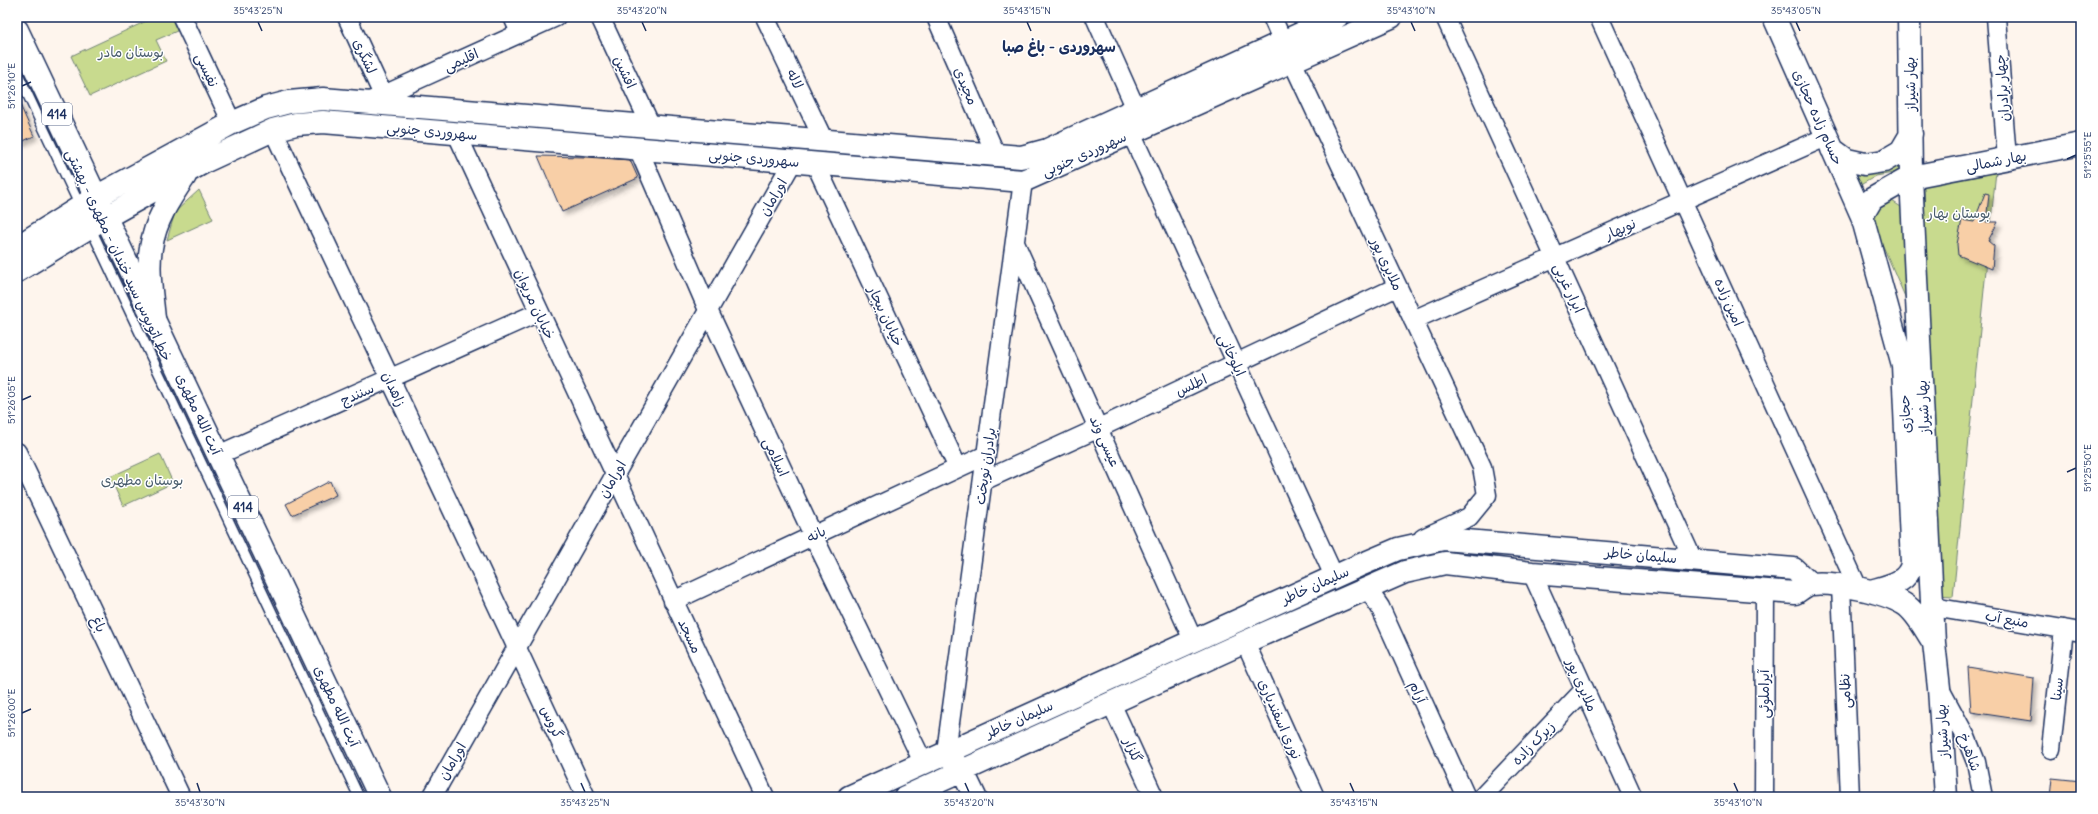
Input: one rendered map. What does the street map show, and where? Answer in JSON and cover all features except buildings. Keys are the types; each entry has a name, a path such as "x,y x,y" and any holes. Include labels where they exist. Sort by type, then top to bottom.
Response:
{"main road":[{"name":"سهروردی جنوبی","path":"90,213 232,124 266,108 289,102 323,99 375,99 457,111 1021,157 1047,150 1337,17"},
{"name":"سهروردی جنوبی","path":"90,213 187,172 273,130 296,124 323,122 456,132 1023,181 1391,17"},
{"name":"حسام زاده حجازی","path":"1774,17 1862,216"},
{"name":"بهار شیراز","path":"1909,17 1911,177 1934,643 1939,688 1946,797"},
{"name":"آیت الله مطهری","path":"17,30 90,213 154,320 380,797"},
{"path":"1283,42 1292,61"},
{"path":"456,132 457,111"},
{"path":"1829,143 1847,160 1865,164 1884,161 1901,151 1911,134"},
{"name":"بهار شمالی","path":"1862,216 1872,199 1911,177 2081,144"},
{"path":"154,320 150,259 152,240 161,214 187,172"},
{"path":"17,247 90,213"},
{"path":"17,271 90,213"},
{"name":"حجازی","path":"1857,588 1905,578 1910,571 1912,564 1903,365 1862,216"},
{"name":"سلیمان خاطر","path":"849,797 1334,576 1398,549 1443,539 1794,569 1810,584 1795,593 1532,573 1446,563 1405,572 1245,642 905,797"},
{"path":"1810,584 1857,588 1904,604 1914,613 1934,643"},
{"path":"946,752 962,770 975,797"}],"street":[{"name":"نفیسی","path":"182,17 232,124"},
{"name":"لشگری","path":"347,17 375,99"},
{"name":"اقلیمی","path":"375,99 517,25 556,17"},
{"name":"افشین","path":"600,17 651,126"},
{"name":"لاله","path":"765,17 824,141"},
{"name":"مجیدی","path":"936,17 996,155"},
{"path":"1095,17 1136,109"},
{"path":"1272,17 1283,42"},
{"name":"ابرار غربی","path":"1445,17 1693,560"},
{"name":"امین زاده","path":"1599,17 1857,588"},
{"name":"چهار برادران","path":"1996,17 2007,159"},
{"name":"ملایری پور","path":"1292,61 1482,467 1487,495 1469,516 1398,549"},
{"name":"زاهدان","path":"273,130 389,379 517,646"},
{"name":"خیابان مریوان","path":"456,132 615,475"},
{"name":"ایلوخانی","path":"1131,133 1334,576"},
{"name":"نوبهار","path":"1413,320 1683,201 1829,143"},
{"name":"اسلامی","path":"638,148 708,310 813,535 923,762"},
{"name":"اورامان","path":"432,797 793,161"},
{"name":"خیابان بیجار","path":"815,163 958,468"},
{"name":"برادران نوبخت","path":"946,752 1023,181"},
{"name":"عیسی وند","path":"1015,243 1193,640"},
{"name":"اطلس","path":"983,481 1099,428 1397,287"},
{"name":"سنندج","path":"218,455 539,312"},
{"name":"باغ","path":"17,452 181,797"},
{"name":"بانه","path":"673,601 986,455"},
{"name":"مسجد","path":"615,475 765,797"},
{"name":"ملایری پور","path":"1532,573 1633,797"},
{"name":"آرام","path":"1367,588 1380,607 1466,797"},
{"name":"نظامی","path":"1850,797 1857,588"},
{"name":"آیراملوئی","path":"1764,797 1765,590"},
{"name":"منبع آب","path":"1932,607 2072,630"},
{"name":"سینا","path":"2051,749 2072,630"},
{"name":"نوری اسفندیاری","path":"1245,642 1315,797"},
{"name":"گروس","path":"517,646 586,797"},
{"name":"شاهرخ","path":"1939,688 1966,737 1976,762 1983,797"},
{"name":"زیرک زاده","path":"1482,797 1584,690"},
{"name":"گلزار","path":"1111,703 1154,797"}],"lane":[{"name":"خط اتوبوس سید خندان - مطهری - بهشتی","path":"17,72 90,213 359,797"}],"green space":[{"name":"بوستان مادر","path":"155,17 171,17 177,31 156,40 166,61 90,96 71,56"},
{"path":"1899,162 1899,172 1876,176 1857,187 1847,167"},
{"name":"بوستان بهار","path":"1996,171 1953,597 1935,596 1924,185"},
{"path":"199,190 213,219 167,240 175,212"},
{"path":"1892,201 1901,207 1906,299 1870,216 1881,202"},
{"name":"بوستان مطهری","path":"160,454 173,483 123,506 110,477"}],"district":[{"name":"سهروردی - باغ صبا","path":"1059,47"}]}
